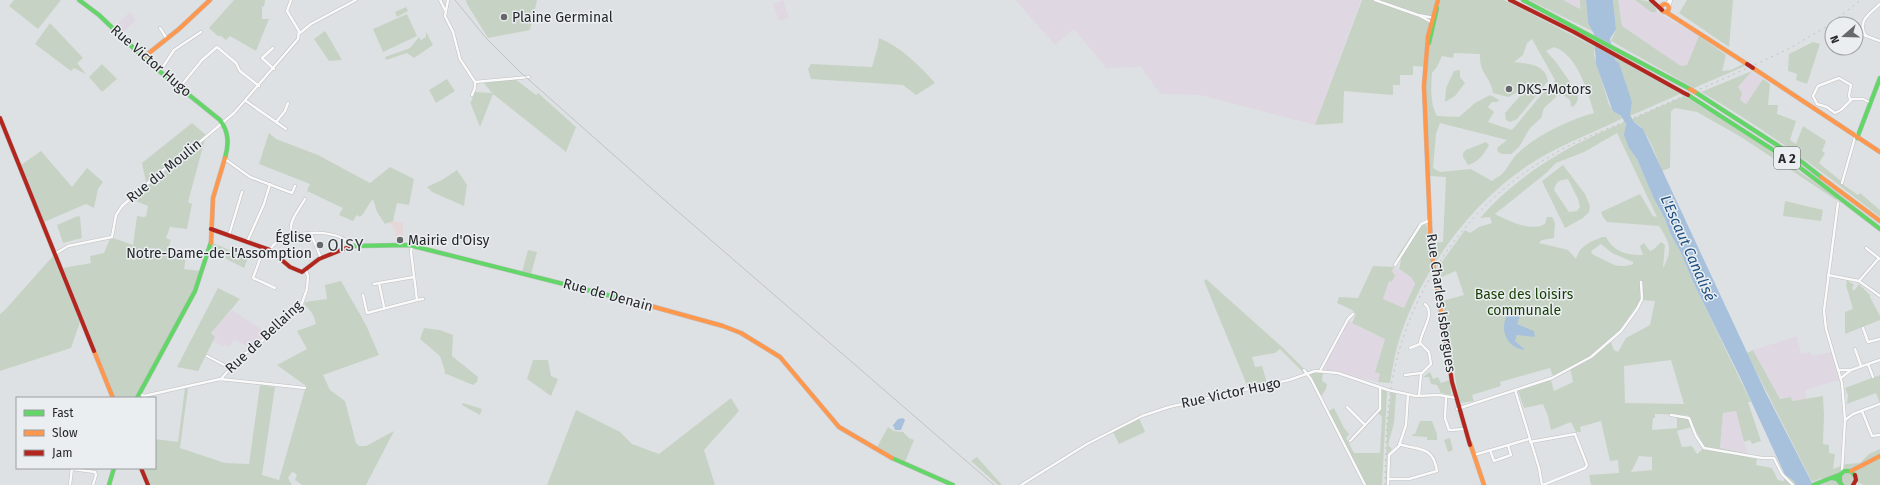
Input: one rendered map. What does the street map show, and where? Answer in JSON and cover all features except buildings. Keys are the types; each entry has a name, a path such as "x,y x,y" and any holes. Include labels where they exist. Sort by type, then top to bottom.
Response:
{"main road":[{"name":"Rue Victor Hugo","path":"79,0 98,15 160,71 223,123"},
{"path":"144,57 167,39 210,0"},
{"name":"Rue Charles Isbergues","path":"1439,0 1433,20 1426,59 1424,89 1432,256 1455,398 1484,485"},
{"name":"A 2","path":"1510,0 1574,32 1686,94 1798,166 1880,229"},
{"name":"A 2","path":"1523,0 1631,56 1695,92 1797,158 1880,221"},
{"path":"1652,1 1669,8 1677,18"},
{"path":"1652,1 1664,11 1677,18 1879,152"},
{"path":"1664,5 1661,7 1664,11"},
{"path":"1664,11 1669,8"},
{"path":"1857,137 1872,103 1880,78"},
{"path":"0,118 113,397"},
{"path":"139,395 195,291 211,243 214,194 225,159 228,138 223,123"},
{"path":"212,230 270,250 290,267 301,272 306,271"},
{"name":"Rue de Denain","path":"306,271 322,258 351,246 389,244 412,245 456,258 696,318 738,332 778,356 791,368 816,402 837,425 908,466 953,485"},
{"path":"1813,485 1850,471 1880,456"},
{"path":"1853,485 1856,480 1855,476 1859,467"},
{"path":"110,485 114,469"},
{"path":"141,469 148,485"},
{"path":"1850,471 1855,476"},
{"path":"1841,474 1841,484"},
{"path":"1831,478 1841,484"}],"street":[{"path":"291,0 287,11 300,34"},
{"path":"223,123 246,101 274,69 298,40 300,34 311,24 356,0"},
{"path":"440,0 445,10 446,18 453,34 460,59 475,82 475,88 472,95"},
{"path":"445,10 448,0"},
{"path":"1375,0 1433,20"},
{"path":"1664,5 1671,0"},
{"path":"1669,8 1671,0"},
{"path":"1864,19 1880,4"},
{"path":"160,28 167,39"},
{"path":"160,71 173,51 201,32"},
{"path":"1864,32 1866,36 1880,41"},
{"path":"180,87 204,58 217,47 236,63 240,71 259,86"},
{"path":"273,48 262,58 274,69"},
{"path":"475,82 529,77"},
{"path":"1838,78 1849,82 1851,85 1849,95 1850,100 1849,103 1835,114 1826,107 1817,104 1813,97 1817,86 1838,78"},
{"path":"1850,100 1863,99 1872,103"},
{"path":"246,101 286,129"},
{"path":"276,122 284,112 288,103"},
{"name":"Rue du Moulin","path":"55,254 67,246 112,237 116,215 122,206 163,170 187,153 223,123"},
{"path":"1842,183 1857,137"},
{"path":"1854,146 1857,137"},
{"path":"225,159 250,177 292,193 295,186"},
{"path":"247,242 264,204 270,184"},
{"path":"229,235 242,192"},
{"path":"292,235 290,229 292,221 305,199"},
{"path":"1838,203 1824,302 1825,322 1842,378 1845,420 1843,464 1841,474"},
{"path":"1395,265 1421,224 1430,220"},
{"path":"270,250 272,246 292,235 325,233 333,234 347,241 351,246"},
{"path":"311,234 322,258"},
{"path":"412,245 411,252 417,300"},
{"path":"264,248 253,278 275,288"},
{"path":"1859,281 1879,259 1866,248"},
{"name":"Rue de Bellaing","path":"220,379 240,357 260,342 280,322 302,305 307,285 308,276 306,271"},
{"path":"1828,275 1859,281 1880,296"},
{"path":"374,284 414,277"},
{"path":"1458,408 1555,377 1590,358 1623,330 1642,299 1641,282"},
{"path":"379,283 384,307"},
{"path":"363,295 367,312 424,299"},
{"path":"1420,344 1422,331 1429,315 1428,308 1425,304"},
{"path":"1320,371 1348,318 1353,314"},
{"path":"1862,328 1869,342 1880,339"},
{"path":"1410,348 1420,344"},
{"path":"1405,375 1421,374 1430,366 1431,363 1429,352 1420,344"},
{"path":"1855,349 1861,366"},
{"path":"207,356 230,368"},
{"path":"1842,378 1851,370 1880,360"},
{"path":"1868,364 1873,377"},
{"path":"1304,370 1308,374 1365,485"},
{"path":"1839,370 1851,370"},
{"name":"Rue Victor Hugo","path":"1021,485 1087,444 1142,416 1169,407 1287,381 1320,371 1340,374 1408,394 1455,398"},
{"path":"1419,396 1421,374"},
{"path":"139,395 148,395 220,379 305,388"},
{"path":"1350,441 1380,410 1380,387"},
{"path":"1474,455 1530,440 1574,433 1577,436 1587,465 1585,468 1544,485 1530,440 1524,416 1515,390"},
{"path":"1388,485 1389,455 1399,444 1407,424 1408,394"},
{"path":"1446,397 1445,418 1449,429 1466,429"},
{"path":"1845,420 1853,414 1880,404"},
{"path":"1347,407 1365,425"},
{"path":"1862,411 1871,436 1873,437 1880,435"},
{"path":"1845,412 1853,414"},
{"path":"1671,415 1688,418 1696,436 1704,448 1764,458 1774,458 1782,473 1792,485"},
{"path":"1388,479 1409,479 1437,471 1434,458 1431,454 1423,449 1399,444"},
{"path":"1490,462 1511,455 1508,445"},
{"path":"1490,450 1494,461"},
{"path":"1843,464 1850,471"},
{"path":"70,485 72,469 95,472 96,475 93,485"}],"shaded area":[{"path":"783,0 789,18 779,21 773,4"},
{"path":"1015,0 1361,0 1315,125 1200,95 1160,94 1141,67 1106,68 1074,29 1055,45"},
{"path":"1563,0 1580,0 1580,9"},
{"path":"1618,0 1635,0 1651,11 1657,12 1699,36 1687,65 1681,66 1622,26"},
{"path":"130,12 136,20 122,34 114,27"},
{"path":"1752,71 1763,79 1746,104 1740,100 1738,87"},
{"path":"393,221 403,223 403,237 395,237 396,232 389,222"},
{"path":"1394,267 1411,277 1415,284 1404,308 1383,299 1389,281 1392,282 1395,275 1392,271"},
{"path":"232,310 268,333 250,348 234,340 230,347 225,345 224,347 213,341 215,337 210,333"},
{"path":"1347,320 1385,339 1375,372 1380,374 1378,382 1322,369"},
{"path":"1797,336 1801,354 1810,352 1812,356 1832,352 1839,380 1805,390 1807,399 1791,401 1790,397 1780,399 1753,350"},
{"path":"1736,411 1748,454 1720,448 1723,413"}],"green space":[{"path":"14,0 61,0 38,29 9,6"},
{"path":"234,0 265,0 264,7 262,6 262,19 269,19 256,51 230,36 226,40 221,36 218,36 209,28"},
{"name":"Plaine Germinal","path":"466,0 537,0 530,30 488,38"},
{"path":"1362,0 1504,0 1595,47 1594,55 1609,105 1614,112 1623,118 1538,159 1491,195 1470,217 1451,240 1433,266 1419,292 1406,319 1397,347 1390,383 1378,382 1380,374 1375,372 1385,339 1352,323 1356,314 1352,310 1337,303 1339,297 1358,298 1373,266 1394,267 1392,271 1395,275 1392,282 1389,281 1383,299 1404,308 1415,284 1411,277 1399,269 1401,260 1397,257 1418,225 1425,222 1427,226 1429,243 1443,242 1446,177 1430,176 1426,82 1427,67 1413,66 1413,75 1400,75 1400,85 1393,85 1393,95 1344,91 1343,123 1315,125","holes":["1532,39 1555,80 1553,85 1542,94 1512,130 1488,122 1494,112 1488,107 1492,102 1498,102 1499,100 1490,95 1475,103 1459,117 1437,116 1432,101 1432,73 1437,67 1442,56 1453,58 1454,53 1480,54 1481,66 1490,83 1493,93 1508,97 1528,87 1505,113 1506,120 1510,122 1517,119 1548,81 1544,71 1540,68 1531,64 1514,62 1523,55 1527,43","1554,47 1562,51 1575,65 1585,85 1594,113 1564,124 1543,135 1517,154 1502,174 1492,181 1471,169 1440,172 1433,168 1436,134 1440,123 1507,140 1498,147 1497,151 1502,154 1511,154 1519,147 1530,128 1541,118 1544,108 1557,96 1563,95 1570,100 1571,106 1573,107 1578,100 1577,92 1556,62 1546,51"]},
{"path":"1529,0 1563,0 1580,9 1580,0 1586,0 1588,23 1594,32"},
{"path":"1613,0 1618,0 1622,26 1681,66 1687,65 1699,36 1726,55 1722,71 1731,70 1743,64 1745,66 1694,88 1611,41 1616,29"},
{"path":"1635,0 1642,0 1651,3 1656,8 1657,12 1651,12"},
{"path":"1687,0 1733,0 1729,47 1679,13"},
{"path":"406,7 408,11 397,17 395,12"},
{"path":"407,14 417,36 383,52 373,29"},
{"path":"50,23 83,58 77,63 86,74 74,68 71,71 35,44"},
{"path":"325,31 342,60 329,61 314,39"},
{"path":"426,32 433,45 414,58 407,53 386,60 385,57 410,48 419,37 421,40 426,37"},
{"path":"879,38 902,51 935,83 916,95 903,85 811,79 808,69 811,64 872,67"},
{"path":"1813,42 1820,44 1807,84 1796,80 1797,74 1788,71 1789,54"},
{"path":"1614,57 1680,94 1630,116 1632,102"},
{"path":"102,64 117,79 102,92 89,77"},
{"path":"1460,70 1460,77 1465,83 1455,96 1445,102 1446,88 1454,71"},
{"path":"1752,71 1738,87 1742,93 1740,100 1746,104 1763,79 1770,84 1768,105 1778,105 1777,114 1796,121 1790,140 1796,144 1803,126 1826,141 1822,151 1825,153 1819,163 1841,181 1841,183 1858,195 1860,193 1880,210 1880,217 1793,151 1748,120 1701,92"},
{"path":"447,79 455,91 436,103 429,90"},
{"path":"515,79 536,95 538,93 576,127 566,152 493,94 480,127 470,102 475,92 492,93 484,83"},
{"path":"1684,96 1747,135 1837,198 1836,200 1741,137 1697,112 1675,108 1671,111 1670,168 1662,171 1648,137 1640,126 1632,119"},
{"name":"Base des loisirs communale","path":"1625,122 1629,148 1637,159 1654,199 1665,219 1670,233 1680,251 1694,284 1751,402 1748,402 1761,441 1752,444 1750,440 1744,442 1736,411 1723,413 1720,448 1748,454 1747,457 1757,459 1756,465 1772,468 1778,480 1784,481 1785,475 1793,480 1796,485 1591,485 1589,475 1619,473 1618,460 1610,461 1601,421 1580,427 1581,432 1576,432 1571,422 1551,430 1548,416 1543,404 1524,408 1518,391 1551,380 1554,391 1573,382 1570,368 1553,376 1550,368 1500,382 1501,386 1472,395 1474,401 1461,403 1459,400 1442,301 1464,295 1456,271 1439,278 1436,270 1465,230 1470,233 1479,227 1492,223 1490,217 1480,218 1511,187 1547,161 1605,130","holes":["1617,133 1657,217 1653,216 1640,194 1601,212 1607,222 1659,226 1666,237 1669,247 1668,256 1663,268 1665,245 1661,242 1650,251 1644,243 1640,246 1643,255 1631,255 1621,252 1612,246 1606,237 1602,237 1583,247 1576,259 1568,250 1539,243 1542,240 1554,238 1555,223 1552,217 1547,217 1545,224 1533,227 1520,225 1495,214 1545,174 1556,163 1584,152","1601,244 1612,253 1633,262 1633,264 1619,266 1592,253 1591,251","1641,300 1655,301 1650,325 1626,338 1618,352 1614,350 1610,340 1620,330","1671,360 1684,404 1625,403 1624,366","1655,414 1687,415 1705,447 1697,454 1692,446 1682,447 1677,431 1692,427 1688,419 1677,417 1677,428 1652,430 1653,418 1655,418","1639,456 1652,457 1652,470 1631,472"]},
{"path":"192,123 206,135 146,182 142,163"},
{"path":"269,133 276,139 318,155 370,183 390,167 414,179 409,205 397,203 393,221 385,224 377,212 373,199 362,215 360,217 357,215 353,221 339,215 343,208 307,191 310,184 259,164"},
{"path":"205,139 188,202 192,204 187,229 170,227 166,238 171,240 167,251 186,257 184,269 201,271 193,292 136,397 115,397 63,268 91,263 90,256 104,253 110,239 113,238 133,245 137,216 146,216 148,206 131,199"},
{"path":"1486,142 1489,145 1483,155 1476,162 1468,165 1463,157 1463,153 1466,150"},
{"path":"41,151 72,187 87,168 103,182 98,189 94,208 86,204 44,222 21,165"},
{"path":"1563,165 1585,194 1590,206 1589,212 1583,218 1565,228 1542,181","holes":["1568,179 1578,199 1580,207 1577,211 1569,212 1554,190 1557,183"]},
{"path":"457,170 467,185 464,206 432,192 427,187 442,180"},
{"path":"1785,201 1823,210 1821,221 1783,216"},
{"path":"78,216 80,217 82,238 63,243 57,225"},
{"path":"213,243 248,258 244,268 211,251"},
{"path":"528,250 537,252 531,274 522,272"},
{"path":"53,256 80,322 71,348 0,371 0,314"},
{"path":"1206,279 1282,347 1305,370 1315,373 1323,372 1322,381 1327,384 1326,389 1320,398 1309,378 1280,349 1275,353 1252,357 1255,367 1262,366 1268,386 1249,390 1204,281"},
{"path":"1847,280 1854,285 1852,288 1854,291 1859,284 1870,295 1880,316 1880,320 1845,334 1845,312 1853,309 1846,285"},
{"path":"341,281 366,325 379,355 323,375 330,390 345,401 356,443 359,446 366,446 394,431 366,485 302,485 295,480 297,475 292,472 288,478 292,485 150,485 143,469 156,469 156,439 178,442 185,388 188,388 180,448 225,463 249,464 260,385 275,387 262,475 279,480 306,386 277,365 307,349 297,331 316,324 312,312 304,304 305,302 327,299 325,285"},
{"path":"218,288 240,299 211,333 215,337 198,371 177,367"},
{"path":"424,328 440,330 453,335 452,356 478,377 477,382 473,385 444,373 445,371 440,356 420,339"},
{"path":"1753,350 1780,399 1791,397 1792,401 1823,396 1823,444 1829,445 1829,453 1835,454 1833,469 1846,464 1860,463 1869,454 1880,449 1880,485 1864,485 1857,482 1855,485 1820,485 1826,483 1822,478 1812,482 1747,353"},
{"path":"533,360 548,360 551,376 558,379 551,396 527,379"},
{"path":"1430,372 1433,379 1438,377 1441,383 1450,380 1451,395 1441,393 1437,385 1431,384 1429,377 1423,377"},
{"path":"1880,375 1880,403 1876,393 1847,404 1848,395 1845,388"},
{"path":"1382,389 1387,392 1382,485 1364,485 1327,412 1334,408 1344,428 1349,434 1346,438 1354,453 1380,453 1382,417 1378,413 1381,411"},
{"path":"1391,392 1396,394 1394,423 1388,445 1392,449 1388,453 1386,485 1387,427"},
{"path":"731,398 739,411 704,450 715,485 547,485 576,410 620,432 632,444 659,454"},
{"path":"463,403 482,409 480,415 462,405"},
{"path":"1139,418 1145,432 1119,444 1113,432"},
{"path":"1420,421 1432,421 1437,434 1437,440 1427,440 1427,437 1412,436 1415,434"},
{"path":"888,427 894,431 903,432 909,438 914,440 905,462 877,447"},
{"path":"1450,438 1453,450 1448,452 1444,440"},
{"path":"977,457 1002,485 998,485 971,461"}],"water":[{"name":"L'Escaut Canalisé","path":"1586,0 1613,0 1616,29 1610,39 1615,60 1619,63 1632,102 1630,115 1634,122 1643,129 1766,393 1813,485 1796,485 1793,480 1785,475 1740,377 1694,284 1665,219 1654,199 1637,159 1629,148 1624,135 1626,124 1621,116 1612,109 1596,64 1594,34 1588,23"},
{"path":"1524,305 1517,324 1534,331 1535,337 1517,335 1515,341 1525,350 1513,346 1506,338 1504,333 1507,315"},
{"path":"903,418 905,420 901,430 895,430 893,425 898,419"}],"tram line":[{"path":"455,0 486,38 520,72 668,203 994,485"}],"railway":[{"path":"1385,485 1387,420 1392,381 1400,347 1412,313 1428,282 1446,252 1468,224 1493,199 1520,176 1549,157 1587,138 1790,48 1826,27 1861,0"}],"traffic: fast":[{"path":"79,0 99,15 147,61 220,120 227,134 225,158"},
{"path":"1523,0 1690,89"},
{"path":"1429,43 1437,8"},
{"path":"1857,138 1880,78"},
{"path":"1695,92 1797,158 1821,177"},
{"path":"1688,95 1798,166 1880,229"},
{"path":"138,397 195,291 211,242"},
{"path":"351,246 409,245 647,305"},
{"path":"892,458 953,485"},
{"path":"109,485 114,469"},
{"path":"1840,482 1840,475 1844,471 1851,471 1855,476"},
{"path":"1813,485 1841,474"},
{"path":"1832,478 1837,479 1842,485"}],"traffic: slow":[{"path":"144,57 179,29 210,0"},
{"path":"1438,0 1428,36 1424,86 1431,249 1443,324"},
{"path":"1663,4 1667,4 1669,8 1667,12 1663,12 1661,10 1661,6 1663,4"},
{"path":"1666,12 1747,64"},
{"path":"1753,68 1880,152"},
{"path":"1690,89 1695,92"},
{"path":"211,243 213,198 225,158"},
{"path":"1821,177 1880,221"},
{"path":"647,305 723,326 741,333 780,357 839,427 892,458"},
{"path":"94,351 113,397"},
{"path":"1470,443 1484,485"},
{"path":"1851,471 1880,456"}],"traffic: jam":[{"path":"1510,0 1574,32 1684,93"},
{"path":"1651,0 1662,10"},
{"path":"1747,64 1753,68"},
{"path":"1684,93 1688,95"},
{"path":"0,118 94,351"},
{"path":"211,229 270,250 290,267 302,272 319,259 351,246"},
{"path":"1443,324 1452,382 1470,445"},
{"path":"141,469 148,485"},
{"path":"1853,485 1856,480 1855,475"}],"place":[{"name":"Plaine Germinal","path":"504,17"},
{"name":"DKS-Motors","path":"1509,89"},
{"name":"Mairie d'Oisy","path":"400,240"},
{"name":"Église Notre-Dame-de-l'Assomption","path":"320,245"}],"district":[{"name":"OISY","path":"346,245"}]}
